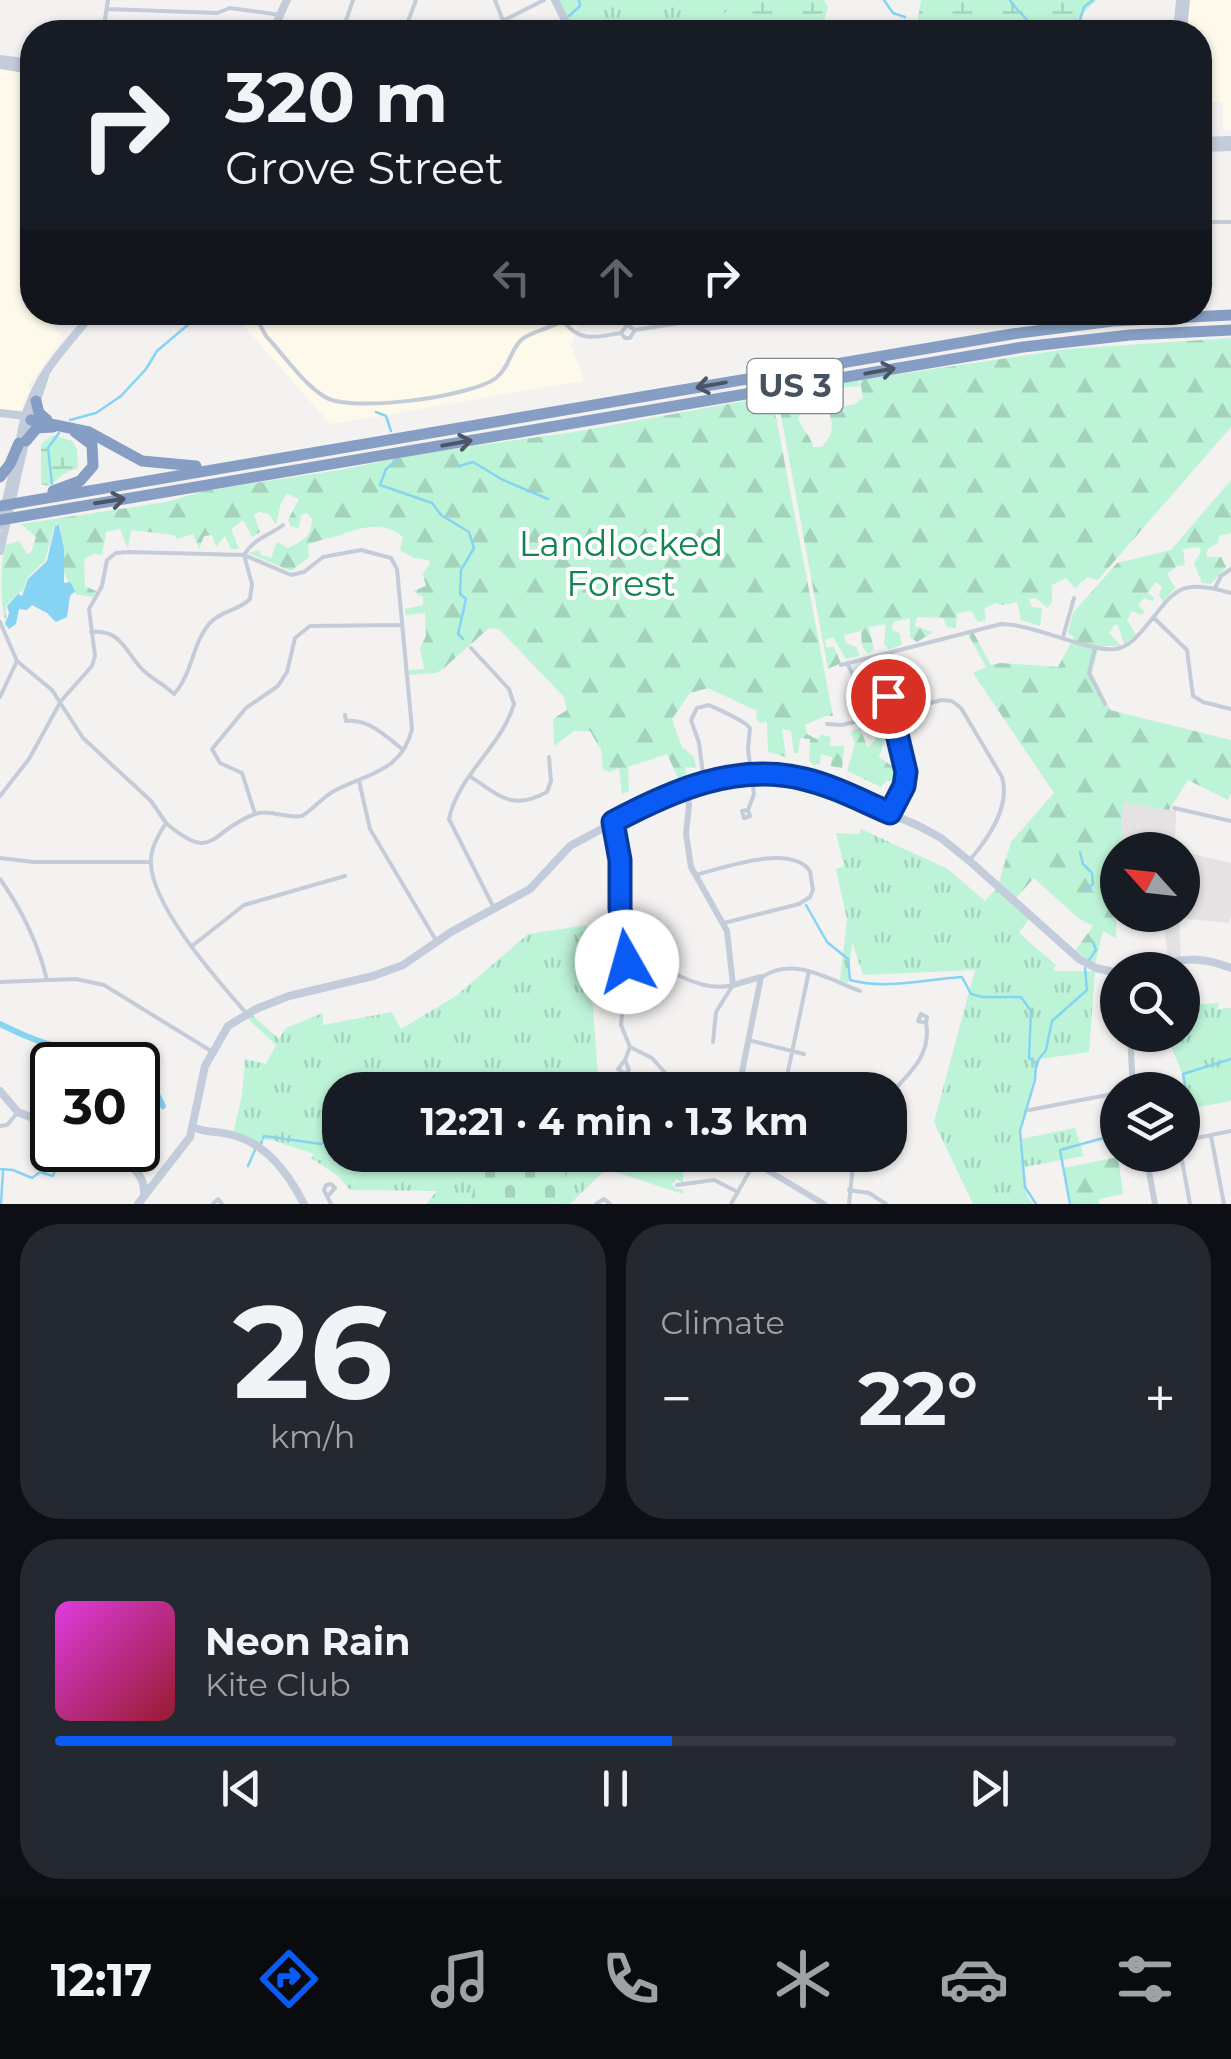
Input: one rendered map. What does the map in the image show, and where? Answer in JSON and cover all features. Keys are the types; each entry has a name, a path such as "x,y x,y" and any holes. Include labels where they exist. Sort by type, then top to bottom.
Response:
{"highway":[{"name":"US 3","path":"0,506 1082,325"},
{"name":"US 3","path":"4,521 1012,349 1130,335 1231,330"},
{"path":"36,401 39,414 50,423"},
{"path":"29,418 88,432 129,457 152,464 260,461"},
{"path":"0,477 22,438 42,426 76,432 92,446 94,460 90,472 73,485 18,501"}],"main road":[{"path":"280,20 287,0"},
{"path":"29,418 36,384 83,325"},
{"path":"4,521 22,438 46,371"},
{"path":"3,416 29,418"},
{"path":"0,551 22,438 16,424 3,416"},
{"path":"138,1204 185,1144 193,1127 202,1072 224,1030 247,1014 289,996 392,970 534,886 565,850 581,840 686,787 704,782 750,775 808,780 931,832 969,860 1079,959 1100,969"},
{"path":"1200,960 1231,968"},
{"path":"0,1091 18,1112 30,1117"},
{"path":"193,1127 232,1135 258,1147 288,1174 304,1204"},
{"path":"185,1144 205,1132"},
{"path":"136,1172 144,1194"},
{"path":"140,1176 160,1174"}],"street":[{"path":"105,20 108,0"},
{"path":"504,20 544,0"},
{"path":"107,9 217,13 234,8 282,16"},
{"path":"261,325 316,391 333,402 356,406 440,397 478,388 503,372 524,337 556,325"},
{"path":"567,325 585,338 621,333 627,325 634,330 666,325"},
{"path":"621,333 628,339 634,330"},
{"path":"244,555 255,540 283,525"},
{"path":"0,622 18,661 52,690 60,702 82,738 151,801 166,822 184,838 200,844 256,814 302,816 332,792 385,770 412,729 397,569 394,560 385,554 360,550 322,557 304,572 291,575 244,555 116,553 105,563 102,586 88,609 95,656 92,666 60,702 24,766 0,796"},
{"path":"91,632 103,631 121,640 140,667 174,694 186,679 210,622 250,599 252,584 244,555"},
{"path":"1215,588 1221,576 1231,570"},
{"path":"890,813 904,786 906,772 886,692 855,679 844,664 996,624 1021,626 1113,650 1125,646 1184,587 1231,593"},
{"path":"1064,637 1074,598"},
{"path":"1154,618 1186,650 1193,696 1231,709"},
{"path":"256,814 245,777 220,763 212,749 246,708 278,686 287,672 298,634 310,626 400,625"},
{"path":"1096,646 1089,673 1105,704"},
{"path":"471,648 509,689 514,704 452,807 449,822 494,908"},
{"path":"0,697 18,661"},
{"path":"827,724 838,726 936,701 952,701 964,714 1005,788 989,836 969,860"},
{"path":"704,782 699,743 691,720 703,706 714,707 746,723 754,794 748,810"},
{"path":"356,719 402,749"},
{"path":"470,776 506,800 516,802 546,792 551,781 548,758"},
{"path":"359,781 370,829 437,942"},
{"path":"686,787 686,842 694,876 729,936 733,985 716,1012 712,1042"},
{"path":"1174,808 1231,821"},
{"path":"166,822 151,855 161,901 247,1014"},
{"path":"613,822 620,860 620,908 627,962 620,1021 630,1047 625,1060"},
{"path":"0,858 33,862 151,862"},
{"path":"694,876 774,858 796,858 810,871 813,890 803,902 724,923"},
{"path":"192,946 244,905 345,876"},
{"path":"0,880 40,953 47,980"},
{"path":"627,962 654,964 707,988 733,985 782,968 808,970 860,992"},
{"path":"788,1072 808,970"},
{"path":"740,1072 762,977"},
{"path":"0,982 76,979 110,988 211,1051"},
{"path":"907,1074 923,1055 928,1038 926,1023"},
{"path":"748,1040 804,1054"},
{"path":"630,1047 652,1058 665,1072"},
{"path":"1029,1110 1100,1097"},
{"path":"0,1126 11,1122 18,1112"},
{"path":"1200,1138 1231,1131"},
{"path":"1211,1136 1224,1204"},
{"path":"731,1204 749,1172"},
{"path":"768,1172 824,1204"},
{"path":"849,1204 852,1172"},
{"path":"1149,1172 1155,1204"},
{"path":"1184,1172 1190,1204"},
{"path":"677,1185 714,1180 738,1192"},
{"path":"849,1190 869,1193 886,1204"},
{"path":"328,1196 331,1204"},
{"path":"213,1204 218,1199 222,1204"},
{"path":"596,1204 604,1199 610,1204"}],"shaded area":[{"path":"1189,0 1231,0 1231,130 1223,130 1223,102 1212,102 1212,20 1187,20"},
{"path":"0,69 20,72 20,325 53,325 63,338 28,386 31,390 21,410 0,410"},
{"path":"243,325 578,325 571,345 584,381 330,424"},
{"path":"1123,801 1176,811 1175,832 1122,832"},
{"path":"1200,856 1231,863 1228,923 1200,920"},
{"path":"1165,932 1180,932 1181,952 1167,952"}],"green space":[{"path":"558,0 783,0 779,20 569,20"},
{"path":"733,0 824,0 828,7 824,20 717,20"},
{"path":"921,0 1097,0 1078,20 918,18"},
{"path":"1231,338 1231,427 1098,580 1087,577 1075,588 1066,578 1052,585 1052,602 1047,608 1036,598 1029,599 1032,607 1042,608 1040,626 1021,620 1017,602 995,603 984,609 986,620 978,622 971,611 957,613 956,628 947,627 943,618 917,617 915,626 933,632 917,642 910,637 910,618 893,622 892,629 900,634 902,645 889,649 884,644 886,624 869,627 874,650 868,654 862,646 861,631 844,635 846,643 856,647 860,656 846,659 833,637 825,640 826,647 834,647 841,663 828,669 777,394 858,380 860,386 825,389 806,402 815,408 802,409 800,423 813,447 822,447 832,429 827,410 855,404 863,398 860,380 1068,349"},
{"name":"Landlocked Forest","path":"772,396 833,716 805,725 807,734 816,739 822,735 831,737 830,746 844,746 842,768 831,766 832,757 821,754 820,764 813,765 809,760 810,739 800,738 798,753 794,753 791,731 782,729 786,757 768,752 767,722 756,719 757,711 708,688 690,693 672,719 682,747 694,757 696,768 685,767 687,783 681,784 667,754 628,767 629,791 622,794 619,768 610,772 603,769 601,750 590,731 574,731 554,746 553,719 567,710 564,697 499,629 489,628 436,673 409,675 409,670 424,669 420,648 426,636 425,613 406,615 405,609 423,605 423,597 413,591 426,586 423,574 430,563 400,550 403,537 372,527 316,541 308,545 309,557 291,571 248,553 259,550 261,555 271,558 277,542 288,548 308,534 312,519 307,513 301,515 299,528 291,527 288,520 299,499 287,494 276,525 269,514 259,512 254,515 260,532 252,537 243,520 231,529 239,549 231,549 225,536 216,547 212,535 204,536 199,549 193,534 177,539 174,535 131,530 128,549 120,529 106,532 102,555 84,559 85,586 96,591 93,597 75,594 64,573 60,525 54,526 45,561 6,605 6,623 1,586 5,545 19,541 27,554 31,553 36,537 21,524"},
{"path":"53,435 72,441 77,449 78,468 49,486 41,484 41,444"},
{"path":"1231,480 1231,533 1219,536 1218,543 1206,554 1221,557 1226,567 1211,584 1202,583 1194,563 1201,552 1199,547 1183,549 1185,565 1167,574 1175,588 1163,602 1159,595 1162,586 1155,582 1148,593 1155,598 1144,598 1138,605 1145,612 1141,615 1132,611 1127,620 1136,635 1124,644 1118,625 1114,625 1109,633 1121,646 1099,646 1092,673 1110,710 1231,740 1231,793 1228,800 1188,780 1169,810 1123,802 1122,832 1100,832 1103,932 1095,964 1075,951 1093,926 1078,918 1034,878 1016,898 999,882 1011,842 1054,793 973,673 986,667 968,634 973,632 991,665 1058,667 1074,637 1068,633 1073,613 1117,563 1171,550"},
{"path":"860,729 868,748 879,735 885,739 879,757 900,767 901,785 887,780 881,787 847,771 855,744 851,733"},
{"path":"861,829 948,869 985,901 996,889 1029,919 1019,933 1056,965 1053,971 1095,971 1089,1052 1040,1059 1019,1136 1021,1139 1075,1128 1084,1156 1024,1167 1027,1196 1033,1204 973,1204 934,1122 975,970 863,975 852,942 848,983 840,980 847,919 836,869 844,866 836,833 859,834"},
{"path":"587,925 598,1072 322,1072 322,1165 311,1158 314,1154 272,1140 259,1144 233,1133 245,1059 266,1064 276,1045 246,1017 251,1014 279,1039 286,1028 323,1013 323,1025 392,1012 401,1029 456,996 528,934"},
{"path":"1219,1003 1217,1009 1231,1008 1231,1101 1200,1107 1200,1072 1182,1072 1173,1052 1200,1052 1200,1004"},
{"path":"1100,1161 1100,1172 1120,1172 1123,1194 1099,1199 1099,1204 1071,1204 1064,1168"},
{"path":"332,1172 479,1172 470,1201 437,1191 350,1190"},
{"path":"479,1172 567,1172 558,1204 426,1204 437,1191 470,1201"},
{"path":"566,1172 603,1172 570,1204 558,1204"},
{"path":"615,1172 683,1172 683,1184 677,1179 672,1184 683,1189 683,1194"}],"water":[{"path":"59,525 64,583 70,582 75,591 70,596 67,617 56,622 32,605 27,610 19,609 16,624 9,629 5,624 7,606 18,594 22,596 28,579 47,561 55,526"}],"waterway":[{"path":"569,16 580,6 579,0"},
{"path":"884,0 893,13 905,17"},
{"path":"1010,0 1027,20"},
{"path":"1080,20 1084,7 1093,0"},
{"path":"70,420 96,413 121,396 157,351 188,325"},
{"path":"376,412 386,416 391,431"},
{"path":"52,484 48,448 59,433"},
{"path":"396,461 386,469 380,485 432,503 441,515 469,532 474,548 461,570 460,594 466,599 458,634 463,639"},
{"path":"459,466 473,462 548,499"},
{"path":"1080,852 1083,864 1092,873 1093,884 1085,891"},
{"path":"806,905 827,942 848,959 850,980 892,984 962,977 971,994 1021,997 1031,1011 1029,1058 1036,1063"},
{"path":"1089,960 1096,950 1093,942"},
{"path":"1036,1204 1025,1187 1020,1131 1036,1063 1046,1050 1052,1021 1087,990 1085,968"},
{"path":"0,1024 42,1042"},
{"path":"1189,1072 1231,1059"},
{"path":"160,1100 163,1106"},
{"path":"263,1138 322,1143"},
{"path":"1070,1204 1060,1150 1100,1139"},
{"path":"248,1166 255,1150"},
{"path":"0,1169 32,1178 40,1172"},
{"path":"1,1204 3,1171"},
{"path":"40,1172 53,1176 54,1172"}],"route":[{"path":"627,962 620,908 620,860 613,822 678,789 748,775 808,780 890,813 904,786 906,764 888,696"}]}
